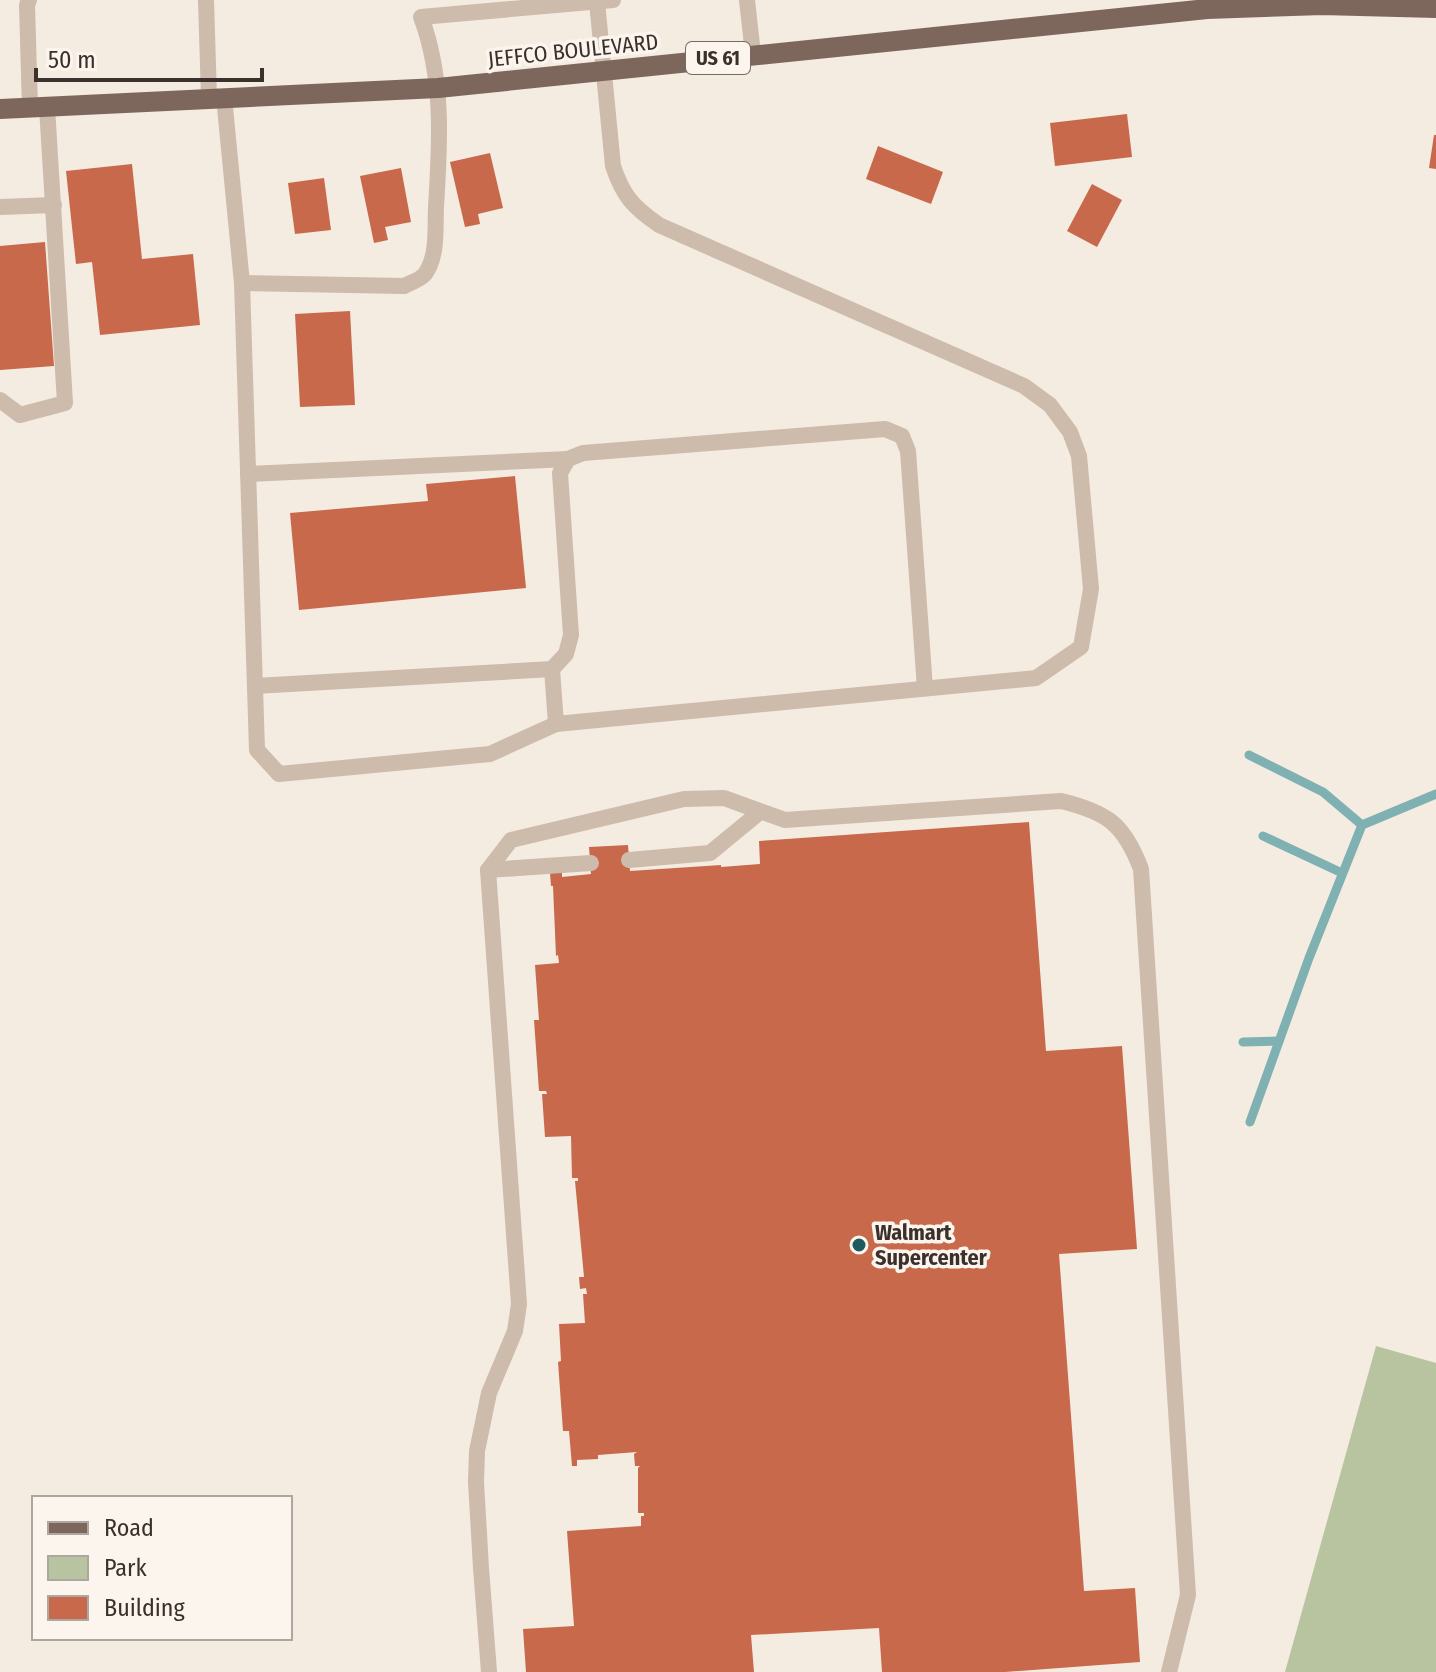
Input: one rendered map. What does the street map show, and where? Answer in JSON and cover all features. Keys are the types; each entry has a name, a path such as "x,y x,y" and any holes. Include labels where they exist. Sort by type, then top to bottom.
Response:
{"main road":[{"name":"JEFFCO BOULEVARD","path":"0,109 438,88 604,73 1146,7 1436,8"}],"lane":[{"path":"0,400 20,415 65,403 54,205 38,107 27,5 29,0"},
{"path":"206,0 242,283 257,750 279,774 490,754 556,724 1036,678 1081,647 1091,589 1079,456 1070,432 1050,405 1024,386 659,225 636,209 620,187 613,166 604,73 605,1 418,8 429,39 438,88 441,133 433,257 423,276 404,286 242,283"},
{"path":"747,0 753,54"},
{"path":"0,207 54,205"},
{"path":"248,474 568,459 583,453 885,429 902,436 908,451 925,688"},
{"path":"255,686 552,669 566,654 571,635 560,473 568,459"},
{"path":"552,669 556,724"},
{"path":"489,1672 477,1510 477,1451 492,1384 515,1331 519,1304 488,870 511,840 684,799 724,798 785,820 1061,801 1091,808 1115,823 1131,844 1141,869 1188,1595 1169,1672"},
{"path":"629,860 710,853 760,812"},
{"path":"488,870 591,863"}],"green space":[{"path":"1376,1346 1436,1363 1436,1672 1285,1672"}],"building":[{"path":"1127,114 1132,157 1055,166 1050,123"},
{"path":"1436,135 1436,169 1429,168"},
{"path":"878,146 943,172 931,204 866,179"},
{"path":"490,153 503,208 478,214 480,224 465,227 450,162"},
{"path":"132,164 142,259 193,254 200,325 100,335 92,262 76,264 66,171"},
{"path":"401,168 411,222 385,227 388,240 374,243 360,176"},
{"path":"324,178 331,230 295,234 288,183"},
{"path":"1092,184 1122,200 1097,247 1067,231"},
{"path":"45,242 54,366 0,370 0,246"},
{"path":"350,311 355,405 300,407 295,314"},
{"path":"515,476 526,588 299,610 290,513 428,501 426,484"},
{"name":"Walmart Supercenter","path":"1029,822 1046,1051 1122,1046 1137,1249 1059,1254 1084,1591 1135,1588 1140,1662 1005,1672 882,1672 879,1628 751,1635 754,1672 526,1672 523,1629 574,1626 567,1531 641,1526 641,1516 644,1516 644,1513 638,1513 640,1466 635,1466 634,1454 637,1452 598,1455 598,1459 577,1460 577,1466 572,1466 569,1431 563,1431 558,1362 561,1361 559,1324 585,1323 583,1294 587,1294 586,1288 580,1289 579,1277 584,1277 575,1181 578,1178 572,1178 571,1136 545,1137 542,1094 547,1094 546,1091 539,1091 534,1020 539,1020 535,965 559,963 550,873 562,873 562,877 591,874 589,847 628,845 630,871 721,867 760,864 759,841"}],"waterway":[{"path":"1249,755 1323,792 1362,825"},
{"path":"1250,1122 1309,958 1362,825 1436,794"},
{"path":"1263,836 1342,873"},
{"path":"1243,1042 1279,1041"}],"place":[{"name":"Walmart Supercenter","path":"859,1245"}]}
